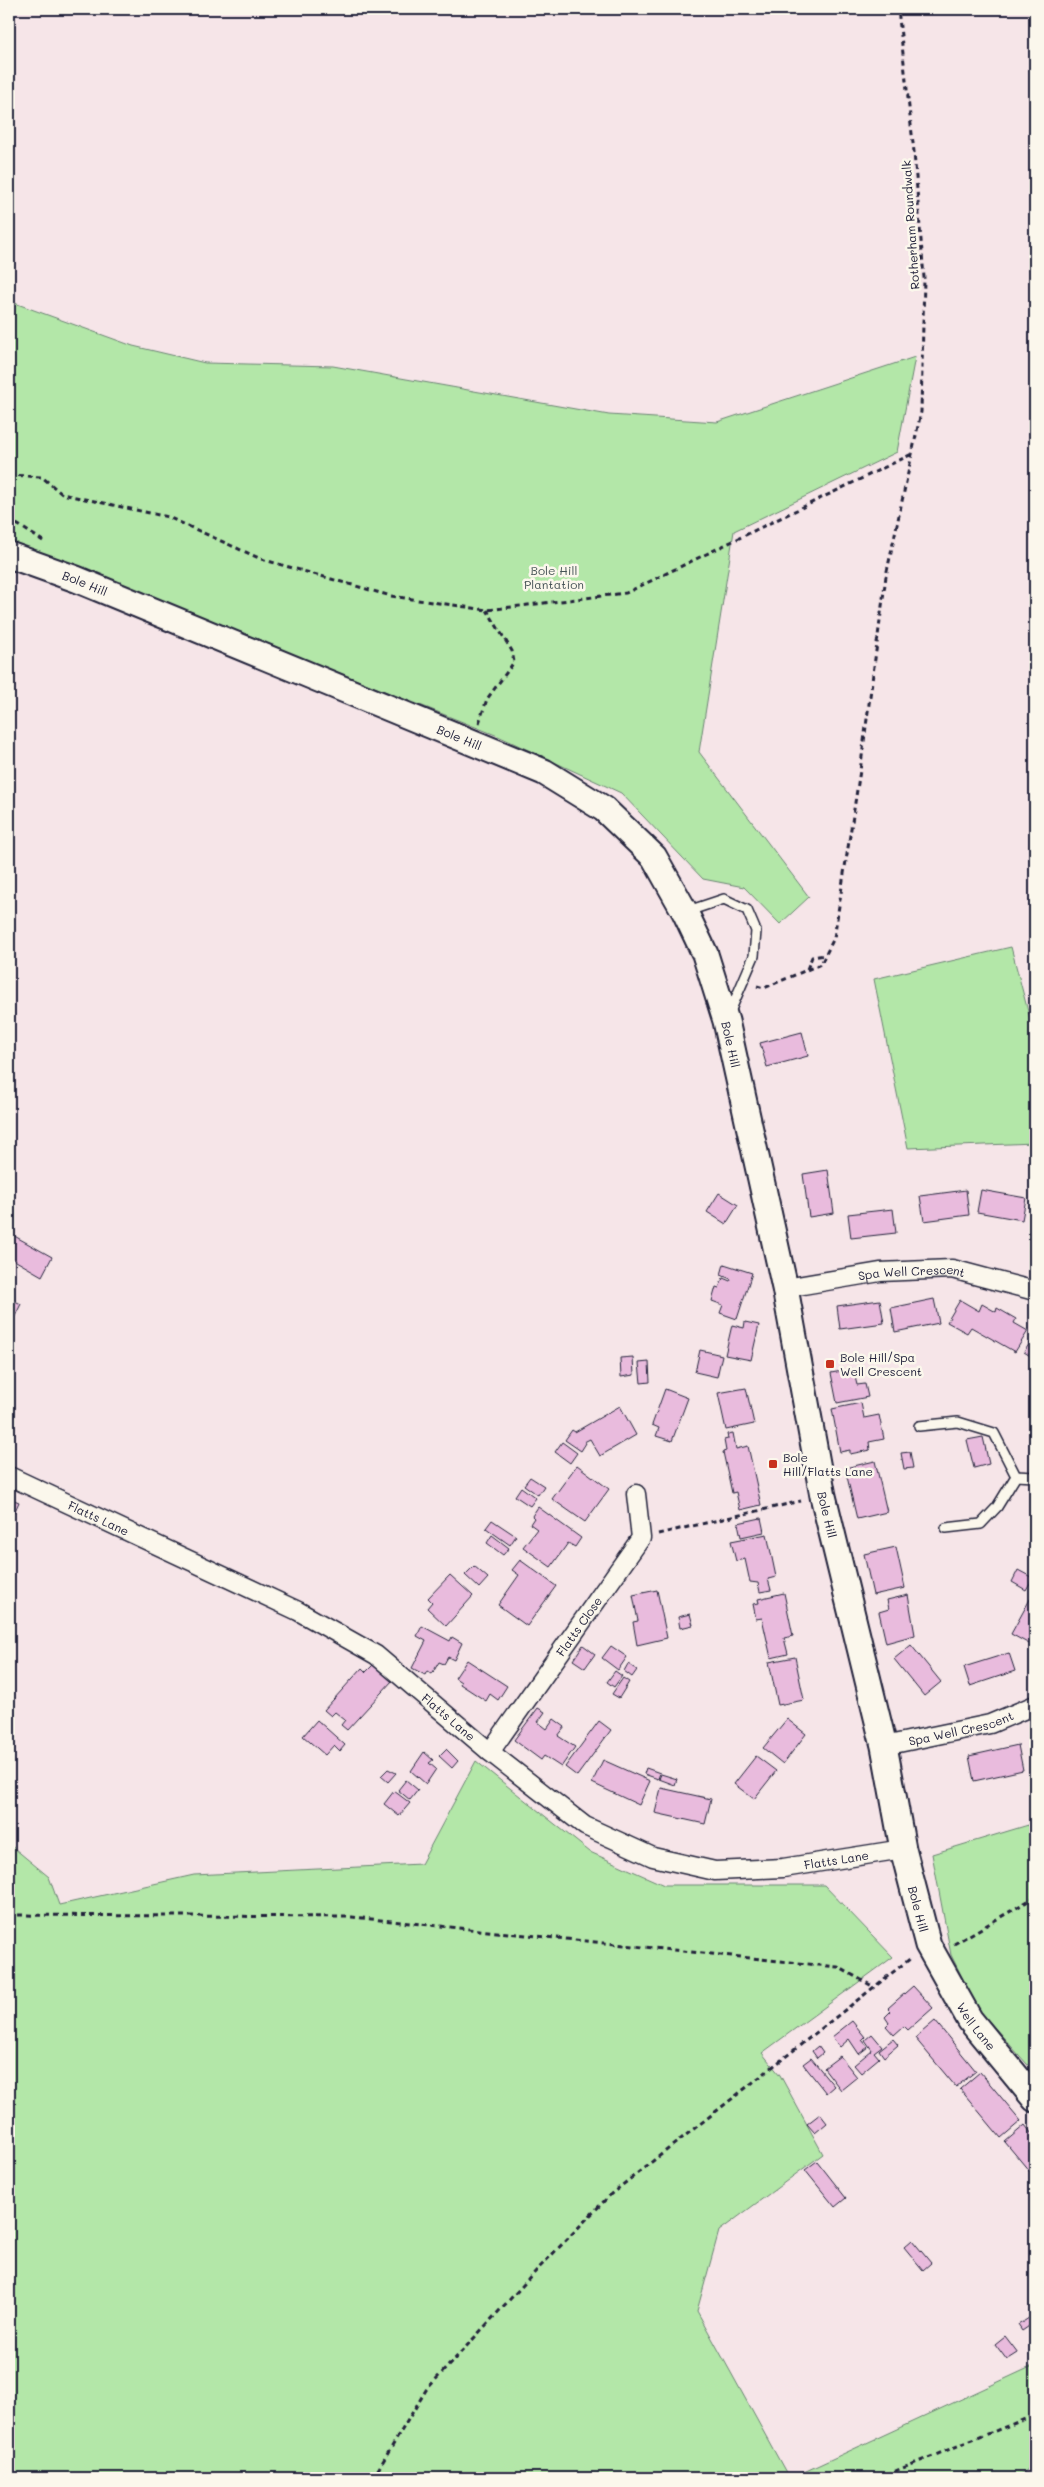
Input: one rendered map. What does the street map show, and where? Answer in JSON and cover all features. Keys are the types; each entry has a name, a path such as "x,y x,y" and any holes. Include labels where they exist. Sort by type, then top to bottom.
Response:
{"street":[{"name":"Bole Hill","path":"9,556 76,579 544,772 604,809 654,857 685,912 705,954 726,1021 784,1288 823,1496 884,1746 903,1848 931,1950"},
{"name":"Spa Well Crescent","path":"784,1288 880,1272 952,1269 1035,1292"},
{"name":"Flatts Lane","path":"9,1476 298,1611 376,1655 490,1752 585,1826 653,1857 715,1871 783,1868 903,1848"},
{"path":"636,1494 641,1538"},
{"name":"Flatts Close","path":"490,1752 641,1538"},
{"name":"Spa Well Crescent","path":"884,1746 990,1724 1035,1705"},
{"name":"Well Lane","path":"931,1950 970,2020 1035,2099"}],"lane":[{"path":"685,912 724,899 748,910 756,931 754,956 726,1021"},
{"path":"919,1426 958,1422 994,1433 1016,1476"},
{"path":"1016,1476 1035,1477"},
{"path":"946,1528 981,1524 997,1508 1016,1476"}],"path":[{"name":"Rotherham Roundwalk","path":"826,955 834,938 861,764 886,576 921,412 924,278 914,152 898,9"},
{"path":"9,475 42,477 62,494 168,517 261,559 390,596 487,610 626,593 912,454"},
{"path":"473,743 487,699 514,662 512,651 487,610"},
{"path":"807,970 812,956 826,955"},
{"path":"744,981 764,988 821,964 826,955"},
{"path":"641,1538 823,1496"},
{"path":"373,2478 426,2390 537,2270 611,2194 874,1987 931,1950 1035,1897"},
{"path":"9,1915 352,1917 838,1967 874,1987"},
{"path":"878,2478 1035,2415"}],"green space":[{"name":"Bole Hill Plantation","path":"9,301 133,346 205,363 333,366 609,415 717,422 915,357 897,452 734,531 699,752 809,897 780,924 744,887 703,879 621,793 498,736 9,542"},
{"path":"1011,947 1035,1038 1035,1143 908,1148 874,979"},
{"path":"476,1761 590,1852 664,1885 824,1885 893,1957 762,2053 780,2075 823,2154 719,2231 697,2311 789,2478 9,2478 9,1844 49,1877 59,1905 194,1875 421,1864"},
{"path":"1035,1823 1035,2073 978,2009 951,1955 932,1854"},
{"path":"1035,2365 1035,2464 1016,2478 791,2478"}],"building":[{"path":"802,1032 808,1056 767,1067 760,1043"},
{"path":"828,1170 834,1213 809,1217 803,1174"},
{"path":"966,1190 969,1215 924,1221 920,1196"},
{"path":"981,1190 1026,1198 1022,1220 977,1212"},
{"path":"719,1193 738,1205 726,1224 707,1212"},
{"path":"893,1209 896,1233 851,1238 848,1214"},
{"path":"9,1233 52,1257 42,1276 9,1257"},
{"path":"724,1264 752,1273 737,1319 720,1313 723,1305 712,1301 716,1287 719,1288 723,1278 730,1281 731,1279 721,1275"},
{"path":"9,1298 21,1304 11,1324 9,1322"},
{"path":"934,1299 939,1323 895,1332 891,1308"},
{"path":"880,1300 884,1323 840,1329 837,1306"},
{"path":"960,1300 979,1311 982,1304 996,1312 997,1308 1016,1319 1014,1323 1028,1331 1015,1352 971,1327 967,1333 947,1322"},
{"path":"745,1322 759,1325 751,1360 725,1355 732,1325 744,1328"},
{"path":"1035,1335 1035,1359 1024,1352"},
{"path":"700,1350 722,1355 717,1377 695,1372"},
{"path":"633,1357 634,1375 621,1377 620,1358"},
{"path":"649,1362 650,1382 641,1383 639,1363"},
{"path":"853,1369 857,1385 865,1384 868,1397 837,1403 831,1373"},
{"path":"746,1388 754,1424 726,1430 718,1393"},
{"path":"665,1389 688,1398 672,1441 656,1436 659,1428 652,1425"},
{"path":"861,1403 864,1418 879,1415 884,1439 869,1442 870,1450 850,1454 850,1450 840,1452 832,1409"},
{"path":"620,1406 636,1435 600,1456 590,1439 584,1442 586,1443 581,1451 565,1440 572,1430 575,1432"},
{"path":"733,1433 736,1449 748,1446 761,1505 740,1510 736,1492 732,1493 723,1452 726,1451 724,1440 728,1439 727,1434"},
{"path":"983,1437 989,1464 974,1468 967,1440"},
{"path":"562,1442 577,1453 570,1463 555,1452"},
{"path":"910,1452 913,1468 904,1469 901,1453"},
{"path":"875,1461 887,1512 857,1519 845,1468"},
{"path":"577,1465 609,1489 585,1522 552,1499"},
{"path":"530,1477 544,1486 538,1495 524,1485"},
{"path":"521,1487 536,1498 530,1506 515,1496"},
{"path":"9,1498 19,1502 14,1513 9,1511"},
{"path":"538,1507 581,1538 575,1547 568,1543 551,1567 523,1547 537,1529 530,1524 534,1518 532,1516"},
{"path":"761,1518 764,1532 741,1537 738,1523"},
{"path":"492,1520 516,1536 510,1545 486,1528"},
{"path":"767,1534 776,1577 768,1579 771,1590 760,1592 758,1583 750,1582 745,1559 736,1561 731,1541"},
{"path":"492,1535 509,1548 503,1555 487,1543"},
{"path":"896,1547 905,1588 873,1595 864,1554"},
{"path":"520,1560 556,1586 527,1626 498,1605 519,1575 512,1570"},
{"path":"474,1566 488,1578 479,1588 465,1575"},
{"path":"1018,1570 1033,1578 1026,1590 1012,1582"},
{"path":"450,1575 473,1596 446,1626 427,1608 432,1602 428,1598"},
{"path":"657,1590 667,1638 637,1645 633,1622 638,1621 633,1595"},
{"path":"1034,1592 1035,1642 1033,1646 1011,1634"},
{"path":"784,1593 793,1636 784,1638 788,1654 771,1658 762,1618 756,1619 753,1604 759,1603 758,1599"},
{"path":"908,1595 915,1635 886,1643 879,1612 889,1609 887,1600"},
{"path":"690,1614 693,1625 680,1628 678,1617"},
{"path":"422,1626 450,1641 452,1637 462,1643 454,1660 448,1657 444,1664 439,1662 432,1674 427,1671 425,1675 412,1668 426,1641 417,1636"},
{"path":"583,1645 595,1654 585,1668 573,1660"},
{"path":"911,1645 941,1682 924,1696 894,1659"},
{"path":"611,1646 627,1657 618,1670 602,1658"},
{"path":"1009,1653 1015,1671 970,1686 964,1667"},
{"path":"795,1657 804,1700 778,1705 769,1662"},
{"path":"467,1660 507,1686 498,1700 490,1694 486,1701 460,1684 461,1682 455,1678"},
{"path":"375,1663 393,1680 347,1730 341,1725 345,1720 335,1712 331,1716 324,1710 362,1668 366,1672"},
{"path":"628,1664 637,1670 632,1677 624,1671"},
{"path":"615,1671 622,1676 614,1687 607,1682"},
{"path":"623,1678 629,1682 619,1698 612,1694"},
{"path":"538,1708 545,1712 538,1722 547,1729 554,1719 565,1727 558,1736 575,1747 561,1767 544,1756 541,1760 514,1740"},
{"path":"787,1719 806,1734 783,1764 763,1748"},
{"path":"317,1720 345,1745 340,1751 334,1745 325,1755 303,1736"},
{"path":"599,1721 611,1730 577,1776 565,1767"},
{"path":"1018,1745 1023,1770 974,1781 969,1756"},
{"path":"446,1749 458,1761 452,1768 439,1756"},
{"path":"424,1752 433,1760 429,1763 436,1769 426,1784 411,1771"},
{"path":"756,1756 776,1771 754,1799 734,1784"},
{"path":"603,1760 650,1781 639,1805 592,1783"},
{"path":"646,1768 660,1773 658,1779 644,1774"},
{"path":"388,1769 396,1773 388,1782 381,1776"},
{"path":"661,1774 677,1779 675,1785 659,1779"},
{"path":"406,1780 418,1790 410,1800 398,1790"},
{"path":"661,1788 711,1799 705,1824 655,1813"},
{"path":"394,1791 410,1803 399,1816 384,1804"},
{"path":"913,1986 933,2008 908,2030 904,2026 894,2035 886,2026 889,2023 885,2017 891,2011 888,2008"},
{"path":"852,2021 865,2037 862,2040 868,2047 859,2054 849,2039 840,2047 832,2037"},
{"path":"935,2021 976,2071 956,2087 915,2038"},
{"path":"872,2034 882,2046 874,2052 879,2058 861,2073 854,2065 872,2050 865,2040"},
{"path":"893,2039 898,2045 884,2057 879,2050"},
{"path":"818,2046 823,2053 817,2058 812,2051"},
{"path":"840,2056 857,2077 841,2090 824,2068"},
{"path":"811,2058 834,2086 826,2093 803,2064"},
{"path":"980,2072 1021,2121 1001,2138 960,2089"},
{"path":"820,2114 827,2123 815,2133 807,2124"},
{"path":"1025,2125 1035,2138 1035,2178 1005,2142"},
{"path":"817,2161 846,2198 835,2207 805,2170"},
{"path":"912,2240 931,2263 923,2270 904,2247"},
{"path":"1032,2316 1035,2322 1022,2331 1018,2325"},
{"path":"1005,2336 1018,2353 1007,2360 995,2344"}],"place":[{"name":"Bole Hill/Spa Well Crescent","path":"830,1364"},
{"name":"Bole Hill/Flatts Lane","path":"773,1464"}]}
